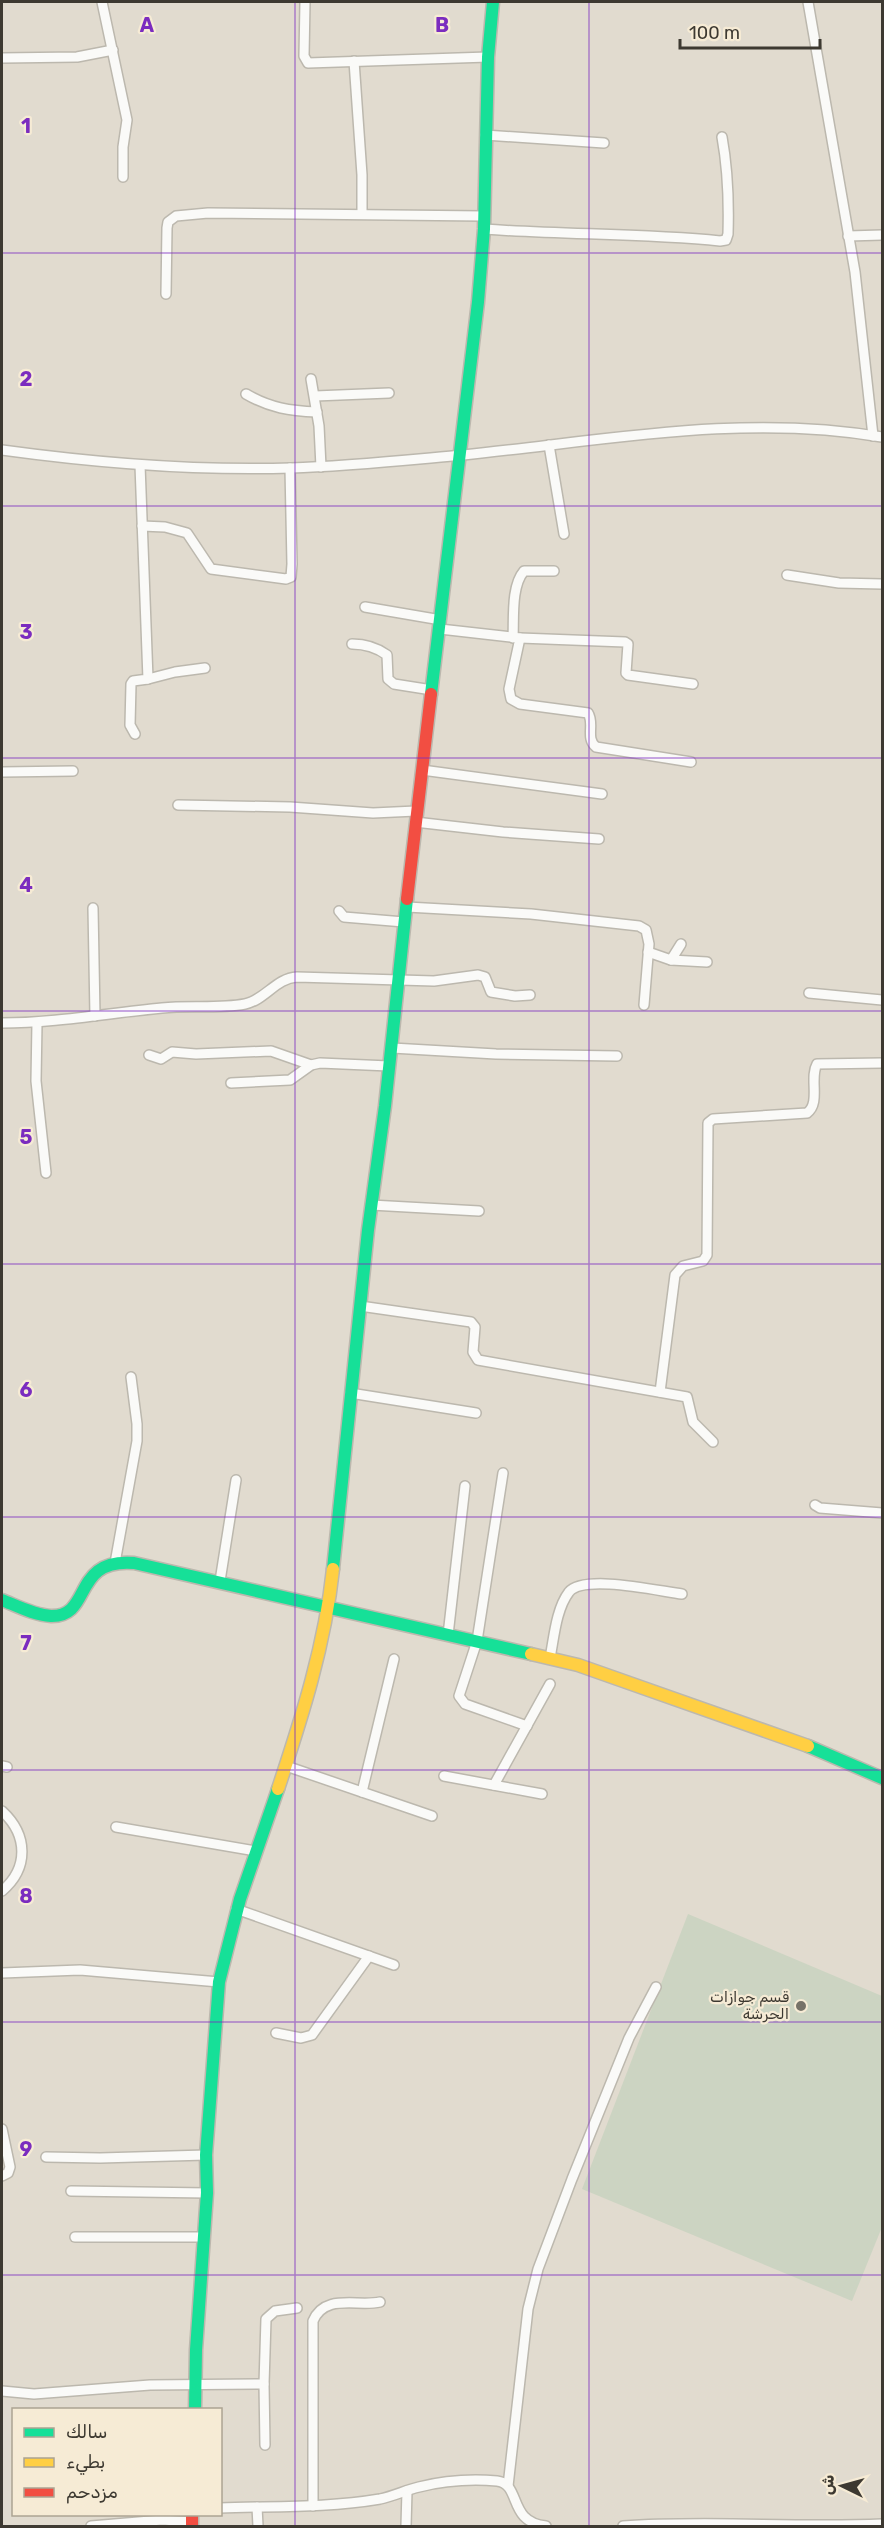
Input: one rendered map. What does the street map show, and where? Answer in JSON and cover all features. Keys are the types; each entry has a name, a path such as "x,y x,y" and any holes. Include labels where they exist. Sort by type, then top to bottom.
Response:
{"street":[{"path":"102,2 127,120 123,147 123,177"},
{"path":"305,2 304,56 306,61 311,63 488,57"},
{"path":"195,2408 196,2350 207,2193 206,2155 219,1982 236,1909 286,1766 313,1679 329,1609 371,1205 392,1048 415,817 440,625 484,230 488,57 493,2"},
{"path":"2,450 84,462 290,468 459,455 678,432 749,428 813,428 878,436 827,103 808,2"},
{"path":"2,58 77,57 113,50"},
{"path":"354,61 362,175 362,214"},
{"path":"485,135 604,143"},
{"path":"484,230 726,240 729,199 728,169 722,137"},
{"path":"166,294 168,222 176,216 208,213 483,216"},
{"path":"848,236 882,235"},
{"path":"311,379 317,412 321,467"},
{"path":"315,396 389,393"},
{"path":"246,394 269,406 286,411 317,412"},
{"path":"549,446 564,534"},
{"path":"140,465 148,679"},
{"path":"142,526 165,527 187,533 211,569 286,579 291,577 292,564 290,468"},
{"path":"554,571 528,570 521,575 517,585 517,638 509,689 511,699 515,702 588,713 591,718 590,737 596,747 691,762"},
{"path":"787,575 839,583 882,584"},
{"path":"365,607 440,625 517,638 625,642 628,644 626,673 628,675 693,684"},
{"path":"352,644 364,644 378,648 387,655 388,679 394,684 432,690"},
{"path":"135,734 130,725 133,681 205,668"},
{"path":"422,770 602,794"},
{"path":"2,772 73,771"},
{"path":"178,806 290,807 373,813 415,817 503,832 599,839"},
{"path":"407,907 531,914 633,924 646,930 648,952 644,1005"},
{"path":"93,908 95,1017"},
{"path":"339,911 344,917 404,922"},
{"path":"670,960 681,944"},
{"path":"648,952 670,960 706,962"},
{"path":"2,1023 37,1023 172,1007 248,1003 264,996 284,980 293,977 448,981 481,975 485,977 491,992 530,995"},
{"path":"809,993 882,1000"},
{"path":"37,1023 36,1081 46,1173"},
{"path":"392,1048 496,1054 616,1056"},
{"path":"149,1055 161,1059 172,1052 196,1054 271,1051 311,1065"},
{"path":"231,1083 290,1080 311,1065 324,1063 389,1066"},
{"path":"660,1392 675,1275 679,1268 703,1261 706,1255 708,1123 713,1119 807,1113 813,1105 814,1071 817,1064 882,1063"},
{"path":"371,1205 479,1211"},
{"path":"360,1306 473,1323 475,1329 473,1352 478,1360 687,1397 693,1422 713,1442"},
{"path":"115,1563 137,1441 131,1377"},
{"path":"350,1393 476,1413"},
{"path":"503,1473 477,1641 461,1686 460,1701 475,1709 526,1726"},
{"path":"220,1581 237,1480"},
{"path":"448,1635 465,1486"},
{"path":"815,1505 820,1508 882,1513"},
{"path":"2,1600 52,1616 66,1614 100,1567 115,1563 145,1565 550,1658 609,1674 809,1746 882,1778"},
{"path":"550,1658 563,1602 570,1591 577,1586 601,1584 682,1594"},
{"path":"362,1792 394,1659"},
{"path":"494,1785 550,1684"},
{"path":"286,1766 432,1816"},
{"path":"444,1776 542,1794"},
{"path":"2,1811 18,1832 22,1858 18,1874 2,1891"},
{"path":"116,1827 256,1851"},
{"path":"236,1909 394,1965"},
{"path":"276,2033 301,2038 312,2035 369,1956"},
{"path":"2,1973 80,1970 219,1982"},
{"path":"508,2486 528,2309 538,2269 629,2038 656,1988"},
{"path":"2,2129 10,2167 8,2173 2,2176"},
{"path":"46,2157 206,2155"},
{"path":"71,2191 207,2193"},
{"path":"75,2237 204,2237"},
{"path":"313,2506 313,2321 319,2311 328,2305 380,2302"},
{"path":"265,2445 266,2319 275,2311 297,2308"},
{"path":"2,2391 34,2394 150,2385 264,2385"},
{"path":"222,2508 313,2506 382,2498 432,2484 501,2481 508,2486 522,2516 537,2526 546,2526"},
{"path":"406,2526 407,2491"},
{"path":"257,2507 258,2526"},
{"path":"91,2526 162,2520 192,2521"},
{"path":"624,2526 665,2523 819,2526 882,2523"}],"green space":[{"path":"688,1914 882,1996 882,2227 852,2301 582,2189"}],"traffic: fast":[{"path":"431,694 478,302 484,229 488,57 493,2"},
{"path":"333,1569 368,1230 385,1106 407,899"},
{"path":"2,1600 38,1614 51,1616 64,1614 73,1607 91,1578 100,1569 114,1564 134,1563 531,1654"},
{"path":"808,1746 882,1778"},
{"path":"195,2408 196,2350 207,2193 206,2155 219,1982 240,1899 278,1789"}],"traffic: slow":[{"path":"278,1789 304,1708 318,1653 333,1569"},
{"path":"531,1654 578,1665 808,1746"}],"traffic: jam":[{"path":"407,899 431,694"},
{"path":"192,2516 192,2526"}],"place":[{"name":"قسم جوازات الحرشة","path":"801,2006"}]}
